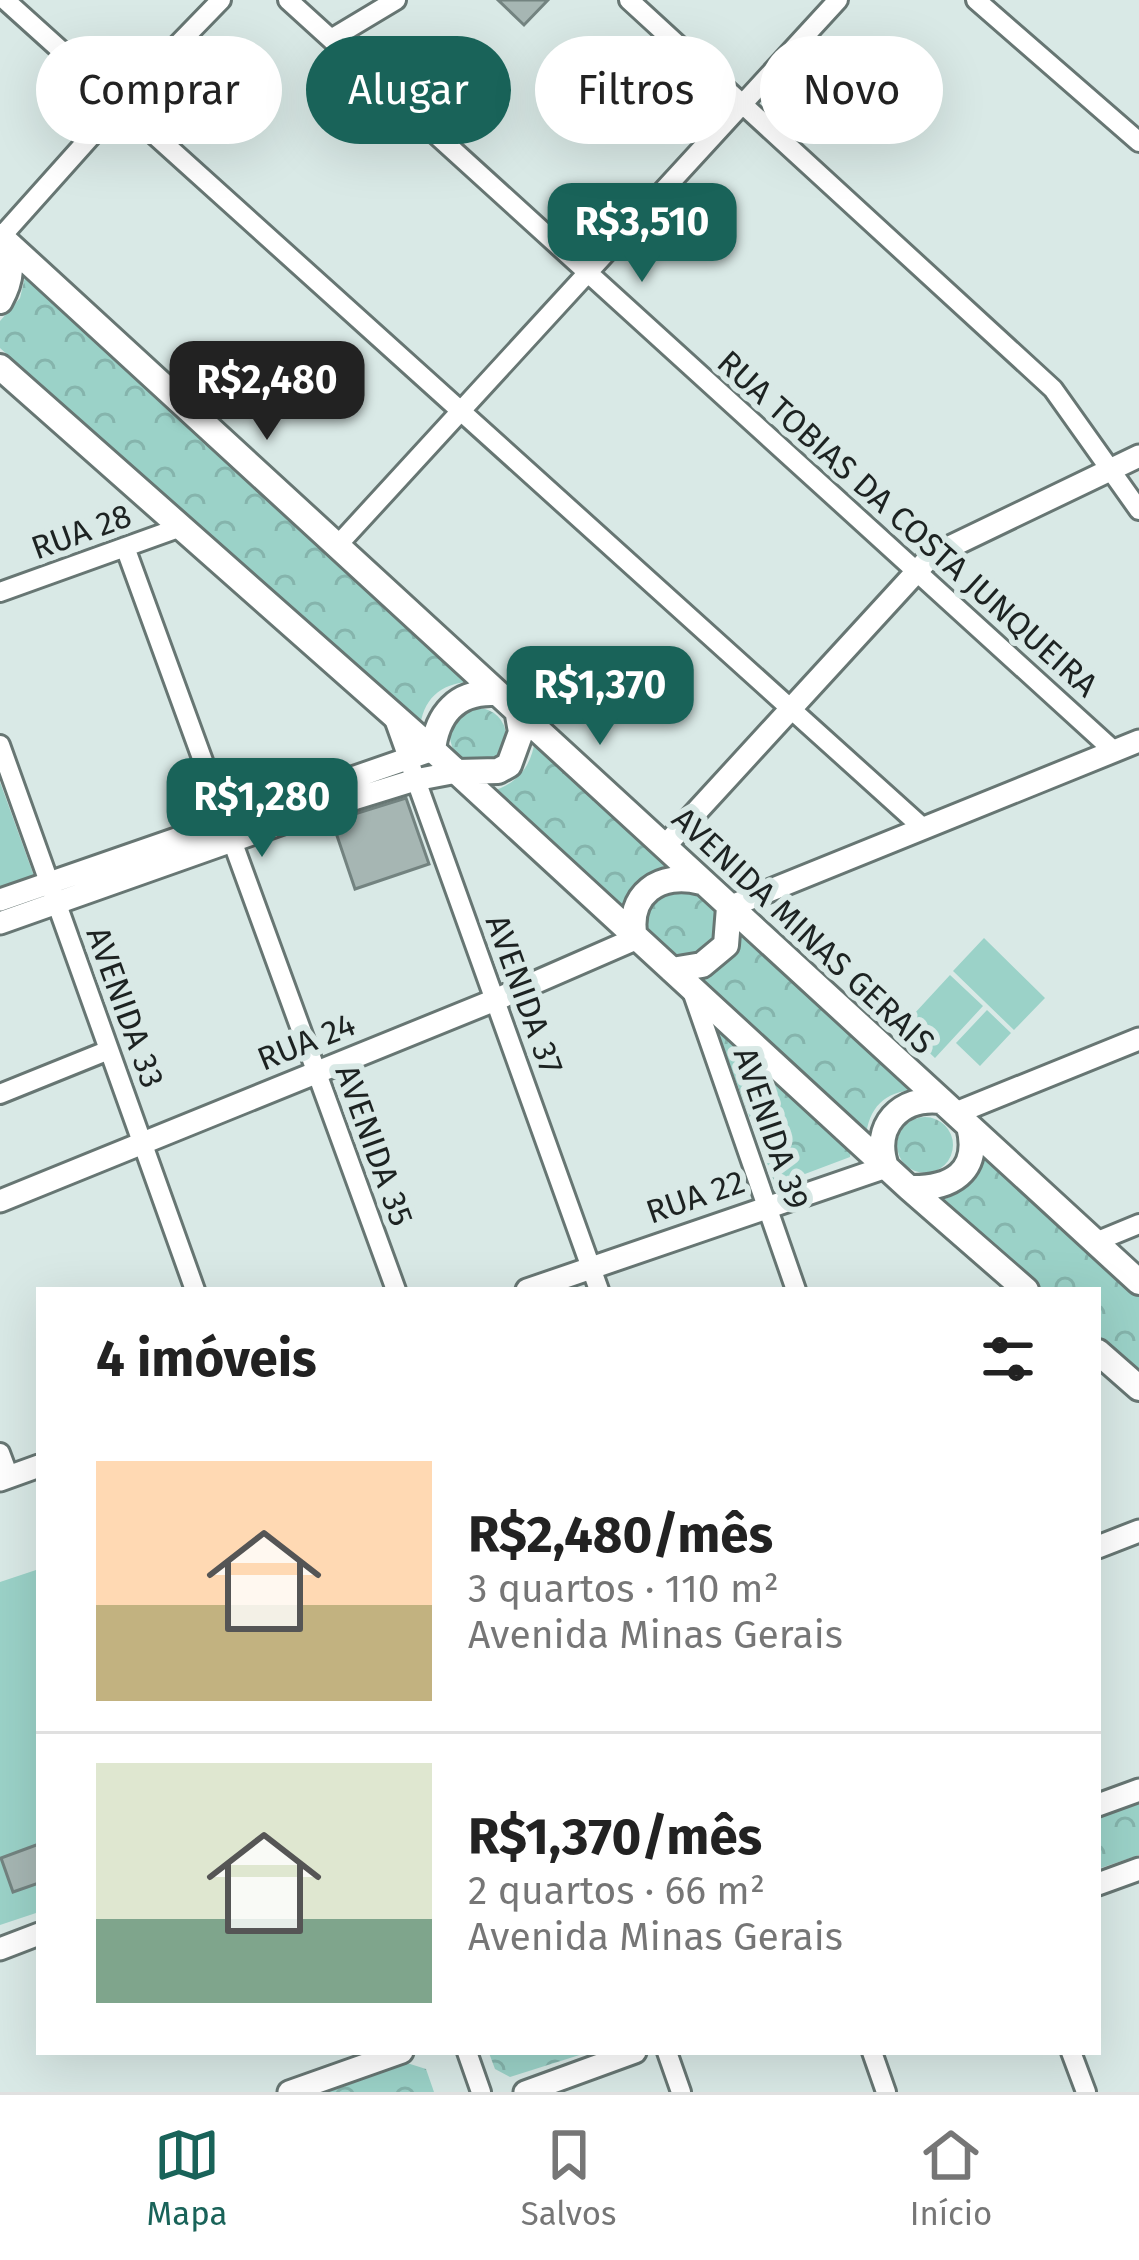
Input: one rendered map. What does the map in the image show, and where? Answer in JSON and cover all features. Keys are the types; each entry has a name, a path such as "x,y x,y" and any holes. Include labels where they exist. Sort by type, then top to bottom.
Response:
{"main road":[{"path":"0,237 10,258 11,281 0,301"},
{"name":"AVENIDA MINAS GERAIS","path":"0,237 1139,1282"},
{"path":"0,368 433,750 635,939 1023,1287"},
{"path":"433,750 435,731 448,709 469,695 495,693"},
{"path":"457,772 498,771 509,764 518,749 518,715"},
{"path":"635,939 634,912 648,889 672,878 701,882"},
{"path":"681,978 726,945 729,907"},
{"path":"886,1167 881,1141 893,1114 919,1100 956,1113 970,1157 959,1175 941,1186 909,1188"},
{"path":"1101,1355 1139,1388"}],"street":[{"path":"5,0 44,36"},
{"path":"186,36 221,0"},
{"name":"RUA TOBIAS DA COSTA JUNQUEIRA","path":"288,0 328,36"},
{"path":"336,36 396,0"},
{"path":"629,0 1053,389 1139,510"},
{"path":"336,547 838,0"},
{"path":"976,0 1139,142"},
{"path":"0,237 83,144"},
{"path":"162,144 923,828"},
{"name":"RUA TOBIAS DA COSTA JUNQUEIRA","path":"446,144 1114,751"},
{"path":"665,846 931,556 1139,457"},
{"name":"RUA 28","path":"0,592 182,526"},
{"name":"AVENIDA 35","path":"125,547 395,1287"},
{"name":"AVENIDA 37","path":"394,719 598,1287"},
{"path":"729,907 1139,741"},
{"name":"AVENIDA 33","path":"0,745 194,1287"},
{"path":"411,769 433,750"},
{"path":"0,923 53,893 328,796 411,769 457,772"},
{"path":"0,900 53,893"},
{"name":"RUA 24","path":"0,1201 635,939"},
{"name":"AVENIDA 39","path":"681,978 795,1287"},
{"path":"956,1113 1139,1040"},
{"path":"0,1094 109,1050"},
{"name":"RUA 22","path":"535,1287 886,1167"},
{"path":"1093,1243 1139,1224"},
{"path":"0,1453 4,1479 36,1467"},
{"path":"1101,1545 1139,1531"},
{"path":"1101,1803 1139,1790"},
{"path":"1101,1883 1139,1869"},
{"path":"0,1949 36,1935"},
{"path":"289,2092 394,2055"},
{"path":"468,2055 481,2092"},
{"path":"525,2092 627,2055"},
{"path":"668,2055 681,2092"},
{"path":"873,2055 886,2092"},
{"path":"1072,2055 1086,2092"}],"green space":[{"path":"25,277 470,682 434,695 424,710 420,730 0,348 0,321 20,298"},
{"path":"478,708 497,717 506,736 497,755 478,764 459,755 450,736 459,717"},
{"path":"535,740 678,873 628,920 489,792 521,774"},
{"path":"0,782 34,876 0,888"},
{"path":"692,886 718,909 714,951 683,962 651,938 647,913 649,899"},
{"path":"737,926 915,1090 880,1103 870,1118 866,1138 690,978"},
{"path":"984,938 1045,998 1014,1030 953,971"},
{"path":"950,975 983,1006 935,1058 902,1027"},
{"path":"987,1010 1011,1033 980,1066 956,1043"},
{"path":"715,1026 851,1149 850,1157 781,1183 774,1181"},
{"path":"925,1117 945,1125 953,1145 945,1165 925,1173 905,1165 897,1145 905,1125"},
{"path":"982,1150 1139,1294 1139,1388 1101,1353 1101,1287 1029,1287 936,1202 967,1184"},
{"path":"36,1570 36,1913 0,1925 0,1582"},
{"path":"1139,1802 1139,1855 1101,1868 1101,1816"},
{"path":"490,2055 580,2055 510,2077 495,2069"},
{"path":"407,2063 426,2069 434,2092 328,2092"}],"building":[{"path":"498,0 548,0 524,25"},
{"path":"406,798 429,864 355,889 332,821"},
{"path":"36,1845 36,1884 13,1892 1,1858"}]}
